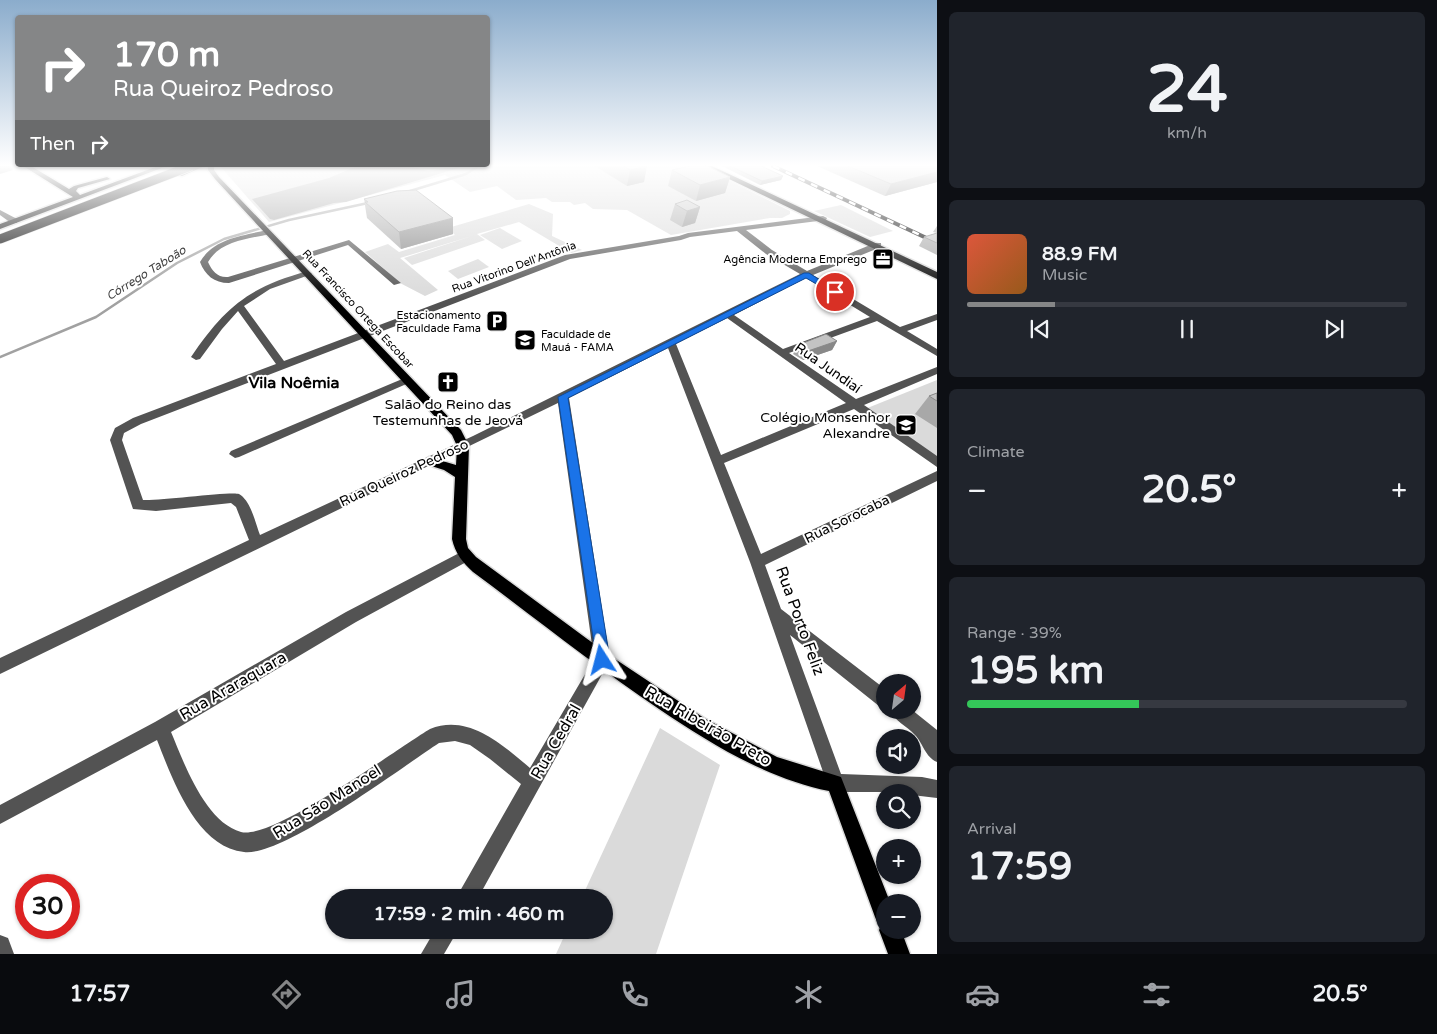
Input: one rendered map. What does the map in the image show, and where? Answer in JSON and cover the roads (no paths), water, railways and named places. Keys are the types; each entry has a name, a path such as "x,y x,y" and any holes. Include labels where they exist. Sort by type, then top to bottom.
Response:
{"highway":[{"path":"0,232 57,211"},
{"path":"0,239 77,211"},
{"path":"796,211 854,233 875,246 937,272"},
{"path":"802,211 937,276"},
{"path":"790,221 801,213"}],"main road":[{"path":"0,226 39,211"},
{"path":"0,244 85,211"},
{"name":"Rua Francisco Ortega Escobar","path":"249,211 450,425 463,446"},
{"path":"463,446 459,539 460,548 465,556"},
{"path":"429,461 448,466 462,476"},
{"name":"Rua Ribeirão Preto","path":"465,556 478,568 602,660 650,693 741,749 789,772 835,783"},
{"name":"Rua Porto Feliz","path":"835,783 876,894"},
{"path":"893,939 899,954"}],"street":[{"path":"0,212 14,221"},
{"name":"Rua Vitorino Dell'Antônia","path":"257,543 242,504 234,498 156,506 138,505 133,495 115,436 124,427 137,421 568,258 681,238 688,235 818,219"},
{"path":"264,228 217,248 205,258 206,267 214,278 223,281 349,242 397,284"},
{"path":"738,228 769,252 937,353"},
{"name":"Rua Queiroz Pedroso","path":"0,666 463,446 563,397 670,341 806,275 875,246"},
{"path":"196,357 219,326 240,307 268,287 308,274"},
{"path":"240,307 283,367"},
{"name":"Rua Jundiaí","path":"727,314 937,462"},
{"path":"780,353 878,317"},
{"path":"900,330 937,317"},
{"name":"Rua Porto Feliz","path":"670,341 757,562 835,783"},
{"path":"718,461 937,370"},
{"path":"235,454 407,380"},
{"path":"563,397 602,660"},
{"name":"Rua Sorocaba","path":"757,562 937,476"},
{"name":"Rua Araraquara","path":"0,815 161,728 351,617 465,556"},
{"path":"776,614 876,693"},
{"name":"Rua Cedral","path":"471,889 602,660"},
{"path":"910,719 937,741"},
{"path":"920,727 937,753"},
{"name":"Rua São Manoel","path":"161,728 192,796 206,818 226,835 245,843 260,842 288,830 436,735 455,732 470,738 492,750 533,783"},
{"name":"Rua Ribeirão Preto","path":"835,783 932,786"},
{"path":"432,954 441,939"},
{"path":"0,946 3,954"}],"waterway":[{"name":"Córrego Taboão","path":"0,357 96,317 177,263 224,239 289,220 333,211"}],"railway":[{"path":"868,211 937,243"}],"place":[{"name":"Agência Moderna Emprego","path":"883,259"},
{"name":"Estacionamento Faculdade Fama","path":"497,321"},
{"name":"Faculdade de Mauá - FAMA","path":"525,340"},
{"name":"Salão do Reino das Testemunhas de Jeová","path":"448,382"},
{"name":"Colégio Monsenhor Alexandre","path":"906,425"}],"district":[{"name":"Vila Noêmia","path":"294,383"}]}
